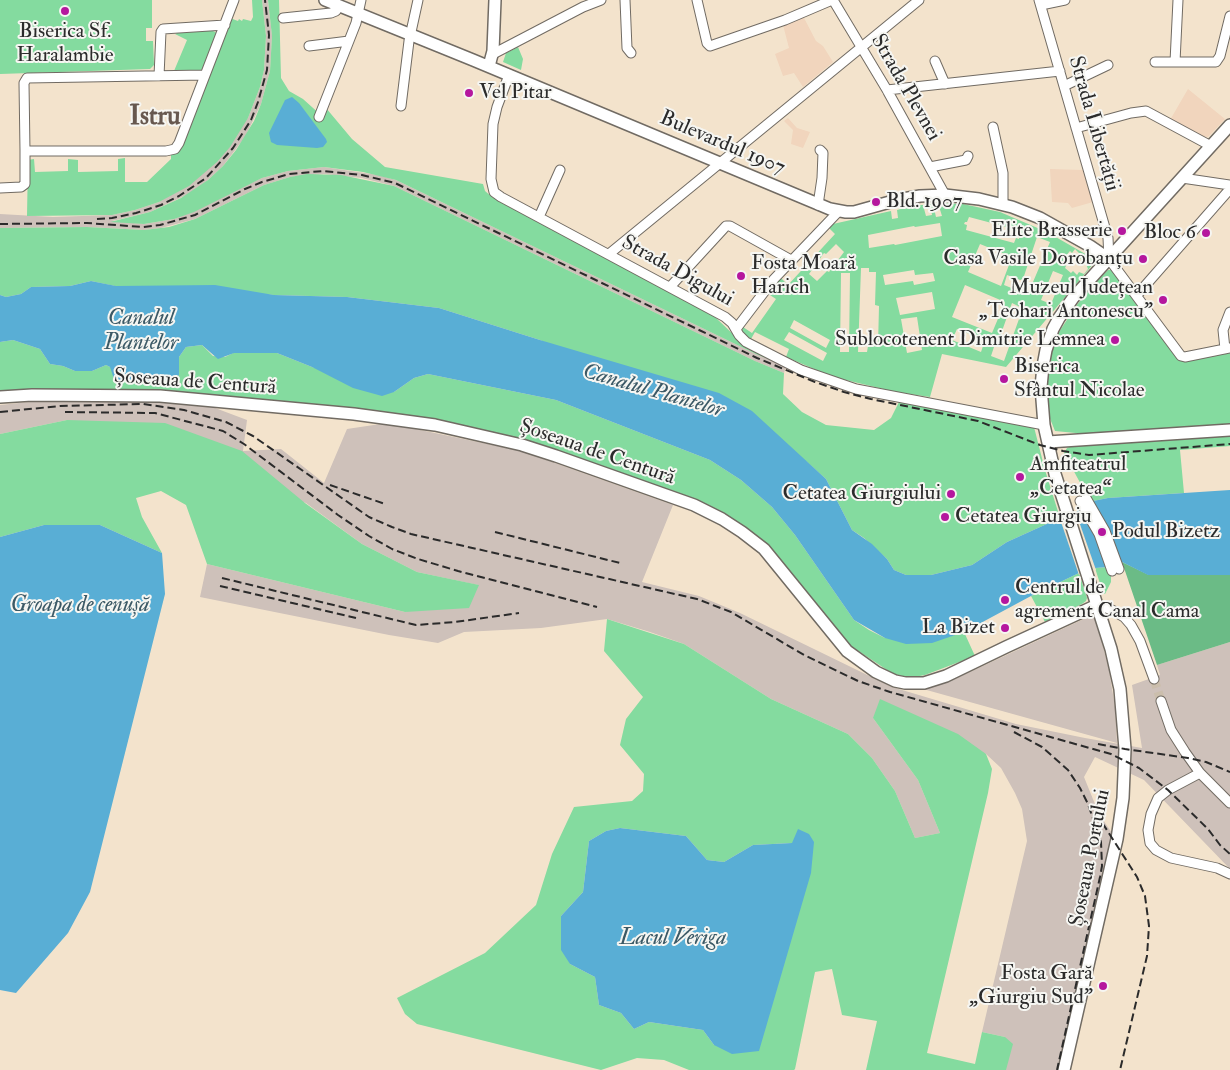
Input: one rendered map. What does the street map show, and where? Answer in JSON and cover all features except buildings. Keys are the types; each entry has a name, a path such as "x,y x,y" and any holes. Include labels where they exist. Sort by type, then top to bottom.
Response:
{"main road":[{"name":"Bulevardul 1907","path":"325,0 489,66 719,164 838,212 854,212 914,197 945,195 968,197 1003,204 1040,218 1109,259"},
{"path":"489,66 493,54 495,0"},
{"name":"Șoseaua Portului","path":"1064,1070 1118,839 1126,749 1120,689 1111,649 1055,474 1044,425 1041,379 1044,358 1059,318 1069,304 1230,125"},
{"name":"Șoseaua de Centură","path":"0,397 40,395 160,396 354,414 435,425 522,445 694,505 722,518 764,549 847,651 876,672 895,681 905,683 924,683 946,676 1097,606"},
{"path":"1048,442 1230,430"}],"street":[{"path":"25,152 166,151 175,149 206,75 234,0"},
{"path":"319,117 349,41 361,0"},
{"path":"401,106 410,34 418,0"},
{"path":"493,54 601,0"},
{"path":"625,0 627,48 632,53"},
{"path":"697,0 708,45 785,20 833,0"},
{"name":"Strada Plevnei","path":"833,0 887,90 945,195"},
{"path":"609,254 919,0"},
{"path":"1040,3 1065,0"},
{"path":"1175,62 1178,0"},
{"name":"Strada Libertății","path":"1040,3 1108,238 1109,259"},
{"path":"282,18 328,14 336,11 339,6"},
{"path":"1155,62 1218,61 1230,16"},
{"path":"159,76 161,32 164,29 225,25"},
{"path":"309,46 349,41"},
{"path":"935,61 945,84"},
{"path":"1064,86 1108,65"},
{"path":"887,90 1060,71"},
{"path":"0,188 21,187 25,184 24,83 28,78 206,75"},
{"name":"Strada Digului","path":"510,75 497,107 493,124 491,180 494,192 501,197 725,317 732,323 746,342 822,378 856,389 1044,425"},
{"path":"1076,128 1131,113 1146,111 1211,146"},
{"path":"994,127 1004,173 1003,204"},
{"path":"818,205 823,160 823,152 820,150"},
{"path":"930,167 966,160 968,156"},
{"path":"539,217 560,170"},
{"path":"1182,178 1230,185"},
{"path":"1137,295 1230,189"},
{"path":"736,329 764,291 791,260 838,212"},
{"path":"670,288 726,226 791,260"},
{"path":"1109,259 1181,356 1228,349 1226,332 1230,312"},
{"path":"1083,500 1105,531 1116,570"},
{"path":"1097,606 1112,610 1124,617 1131,625 1140,641 1154,679"},
{"path":"1161,701 1171,730 1200,773 1230,803"},
{"path":"1200,773 1168,790 1158,798 1151,814 1148,830 1150,843 1156,850 1171,858 1217,868 1230,874"}],"shaded area":[{"path":"262,0 268,0 272,36 270,71 261,104 245,137 223,166 193,192 150,212 112,221 144,224 174,219 262,178 288,171 324,167 378,175 396,180 758,355 786,366 784,373 755,361 394,186 362,178 324,174 290,177 264,185 195,219 161,228 144,230 87,227 0,228 0,214 53,217 112,215 159,202 248,118 260,87 264,70 266,36"},
{"path":"803,16 816,41 823,46 833,62 803,87 794,73 783,76 775,54 789,48 783,25"},
{"path":"1188,89 1225,119 1208,137 1202,136 1202,138 1170,120"},
{"path":"788,118 797,128 810,132 803,148 791,144 793,130 784,121"},
{"path":"1050,169 1083,170 1093,202 1072,208 1068,203 1052,202"},
{"path":"162,388 247,420 243,451 281,449 324,483 347,429 387,423 521,451 673,505 642,582 699,596 740,613 892,687 1016,724 1142,748 1132,685 1160,675 1157,665 1230,642 1230,869 1144,780 1095,757 1084,777 1099,814 1114,836 1061,1070 998,1070 1005,1037 982,1032 1027,841 1022,809 1015,793 1001,768 986,754 873,718 918,780 940,833 915,838 895,791 872,758 848,734 771,699 684,644 650,632 607,619 541,628 464,632 438,643 200,597 207,564 405,612 478,585 417,572 362,544 306,503 67,420 0,434 0,405"},
{"path":"1095,615 1109,670 1115,707 1117,743 923,689 955,679"}],"green space":[{"path":"0,0 152,0 152,28 146,28 146,41 153,41 154,65 150,69 0,74"},
{"path":"252,0 262,0 266,36 264,70 260,87 248,118 230,147 217,162 189,186 159,202 135,210 112,215 27,216 28,160 34,159 35,172 68,171 68,159 78,160 78,172 118,171 118,159 125,158 125,182 147,182 171,159 171,153 230,18 238,21 243,19 251,21 253,17"},
{"path":"268,0 279,0 281,78 289,91 303,99 322,116 326,108 352,139 385,167 483,184 485,191 492,197 715,317 736,337 786,366 758,355 396,180 363,172 324,167 288,171 262,178 194,212 174,219 144,224 110,222 150,212 181,198 208,180 236,150 254,121 270,71 272,36"},
{"path":"211,30 217,33 204,69 197,71 174,71 187,40 175,34 182,31"},
{"path":"518,47 523,59 521,70 503,62 506,53"},
{"path":"307,174 341,175 394,186 755,361 784,373 783,394 802,412 826,425 874,430 891,418 900,400 1034,427 1060,518 1007,542 972,565 931,575 906,575 894,570 887,559 852,530 826,479 807,462 540,340 439,308 347,297 274,295 156,286 115,286 91,281 70,286 31,287 21,294 6,297 0,295 0,228 87,227 144,230 169,227 195,219 264,185"},
{"path":"938,203 963,204 1000,212 1047,232 1094,259 1094,263 1006,367 942,354 930,397 896,392 833,377 786,357 789,349 755,332 751,339 742,331 743,327 752,333 776,299 767,293 781,278 788,285 835,234 828,227 833,224 891,211 892,219 898,218 897,210 916,205 923,205 926,216 932,215 930,204 933,204 936,217 942,216","holes":["969,217 1018,230 1017,235 1019,239 1016,238 1014,243 966,230 967,225 964,224","940,223 942,236 869,248 868,235","1037,237 1050,242 1029,295 1004,285 1007,275 1020,280 1023,279","836,244 844,252 829,272 827,271 817,281 809,274 824,253 826,254","980,244 1012,257 1001,286 968,272","1075,249 1083,261 1085,259 1089,261 1086,264 1088,269 1084,274 1079,272 1077,275 1073,271 1071,273 1065,268 1064,258 1070,251 1072,253","861,268 869,268 869,272 876,272 875,305 879,306 878,346 868,346 867,352 858,352","914,270 915,275 933,273 935,281 914,285 913,281 885,285 883,275","1053,271 1063,275 1051,304 1041,300","841,273 850,273 849,352 840,352","965,285 1005,302 992,333 952,317","932,292 935,309 900,315 896,298","1012,303 1024,309 1004,361 991,356 995,344 997,345","917,317 922,350 907,353 901,319","794,320 830,340 826,348 790,328","957,329 985,340 981,352 952,340","789,332 827,353 823,361 784,340"]},
{"path":"1108,270 1112,270 1178,354 1230,348 1230,424 1086,434 1055,431 1049,416 1047,394 1048,369 1053,348 1059,332 1076,306"},
{"path":"13,340 40,349 50,364 63,366 75,371 92,371 106,365 179,375 179,357 186,347 202,345 213,356 225,357 233,353 277,353 312,367 394,392 414,378 428,374 556,400 710,460 741,480 772,507 795,535 854,620 869,630 885,638 948,637 964,632 975,656 925,675 909,678 893,674 846,645 748,531 553,452 313,407 0,394 0,342"},
{"path":"67,420 165,423 242,451 305,503 362,544 417,572 479,585 469,608 405,612 207,564 186,505 161,491 136,498 142,517 162,553 100,525 44,525 0,537 0,434"},
{"path":"1230,433 1230,446 1180,450 1184,493 1108,498 1093,501 1084,490 1064,453 1067,448 1074,445"},
{"path":"1122,562 1149,575 1230,575 1230,642 1157,665"},
{"path":"1108,567 1111,582 1105,594 1103,593 1095,568"},
{"path":"1079,573 1087,598 1086,601 1045,622 1031,596"},
{"path":"607,619 684,644 771,699 848,734 872,758 895,791 915,838 940,833 918,780 873,718 880,699 958,734 986,754 992,769 988,793 927,1053 975,1064 982,1032 1005,1037 1013,1044 1006,1070 866,1070 877,1021 842,1015 832,969 815,972 794,1070 689,1070 664,1060 637,1058 601,1070 417,1024 405,1014 397,998 485,953 536,905 552,854 574,807 632,801 643,791 644,774 620,745 626,719 643,697 604,651","holes":["620,828 686,836 707,860 724,862 753,845 792,843 714,1045 703,1030 649,1022 634,1029 621,1013 599,1005 595,977 570,964 561,916 583,892 589,841 606,831"]}],"water":[{"path":"292,97 299,103 326,139 327,142 323,147 277,145 271,142 269,133 285,100"},
{"name":"Canalul Plantelor","path":"91,281 116,286 215,285 274,295 347,297 439,308 719,393 752,411 826,479 852,530 872,544 887,559 894,570 906,575 931,575 972,565 1007,542 1060,518 1076,513 1079,508 1093,501 1108,498 1230,490 1230,575 1148,575 1122,562 1079,573 964,632 932,643 906,644 885,638 854,620 795,535 772,507 741,480 710,460 556,400 428,374 414,378 394,392 382,396 353,388 312,367 277,353 234,353 218,359 202,345 186,347 179,357 179,375 171,380 133,382 114,379 110,367 106,365 92,371 75,371 63,366 50,364 40,349 13,340 0,342 0,295 6,297 21,294 31,287 70,286"},
{"name":"Groapa de cenușă","path":"44,525 100,525 162,553 165,594 90,892 68,933 16,993 0,990 0,537"},
{"name":"Lacul Veriga","path":"620,828 686,836 707,860 724,862 753,845 792,843 798,829 809,834 814,842 811,873 759,1051 732,1054 714,1045 703,1030 649,1022 634,1029 621,1013 599,1005 595,977 570,964 561,950 561,916 583,892 589,841 606,831"}],"pier":[{"path":"1075,510 1096,570 1079,575 1059,516"}],"tunnel":[{"path":"1154,679 1161,701"}],"railway":[{"path":"97,219 136,213 161,205 179,196 206,178 233,148 251,120 267,70 269,35 265,0"},
{"path":"0,224 87,223 143,227 160,225 195,215 245,189 289,174 323,171 362,175 395,183 757,358 844,392 978,421 1040,445 1089,455 1230,444"},
{"path":"0,412 60,406 143,404 184,410 226,422 253,436 369,517 392,527 411,534 697,599 731,612 804,655 858,681 890,692 1111,754 1139,768 1168,790 1208,829 1220,845 1230,854"},
{"path":"65,412 155,413 223,431 244,444 338,515 392,549 458,571 597,607"},
{"path":"330,485 385,504"},
{"path":"495,532 620,563"},
{"path":"222,578 416,625 455,622 519,613"},
{"path":"220,586 356,618"},
{"path":"1014,732 1042,747 1068,770 1088,804 1101,842 1102,866 1100,877 1057,1070"},
{"path":"1098,744 1188,758 1206,762 1230,772"},
{"path":"1096,813 1137,877 1145,896 1149,926 1147,956 1120,1070"}],"place":[{"name":"Biserica Sf. Haralambie","path":"65,11"},
{"name":"Vel Pitar","path":"469,93"},
{"name":"Bld. 1907","path":"876,202"},
{"name":"Elite Brasserie","path":"1122,231"},
{"name":"Bloc 6","path":"1206,233"},
{"name":"Casa Vasile Dorobanțu","path":"1143,259"},
{"name":"Fosta Moară Harich","path":"741,276"},
{"name":"Muzeul Județean „Teohari Antonescu”","path":"1163,300"},
{"name":"Sublocotenent Dimitrie Lemnea","path":"1115,340"},
{"name":"Biserica Sfântul Nicolae","path":"1004,379"},
{"name":"Amfiteatrul „Cetatea“","path":"1020,477"},
{"name":"Cetatea Giurgiului","path":"951,494"},
{"name":"Cetatea Giurgiu","path":"945,517"},
{"name":"Podul Bizetz","path":"1102,532"},
{"name":"Centrul de agrement Canal Cama","path":"1005,600"},
{"name":"La Bizet","path":"1005,628"},
{"name":"Fosta Gară „Giurgiu Sud”","path":"1103,986"}],"district":[{"name":"Istru","path":"155,118"}]}
